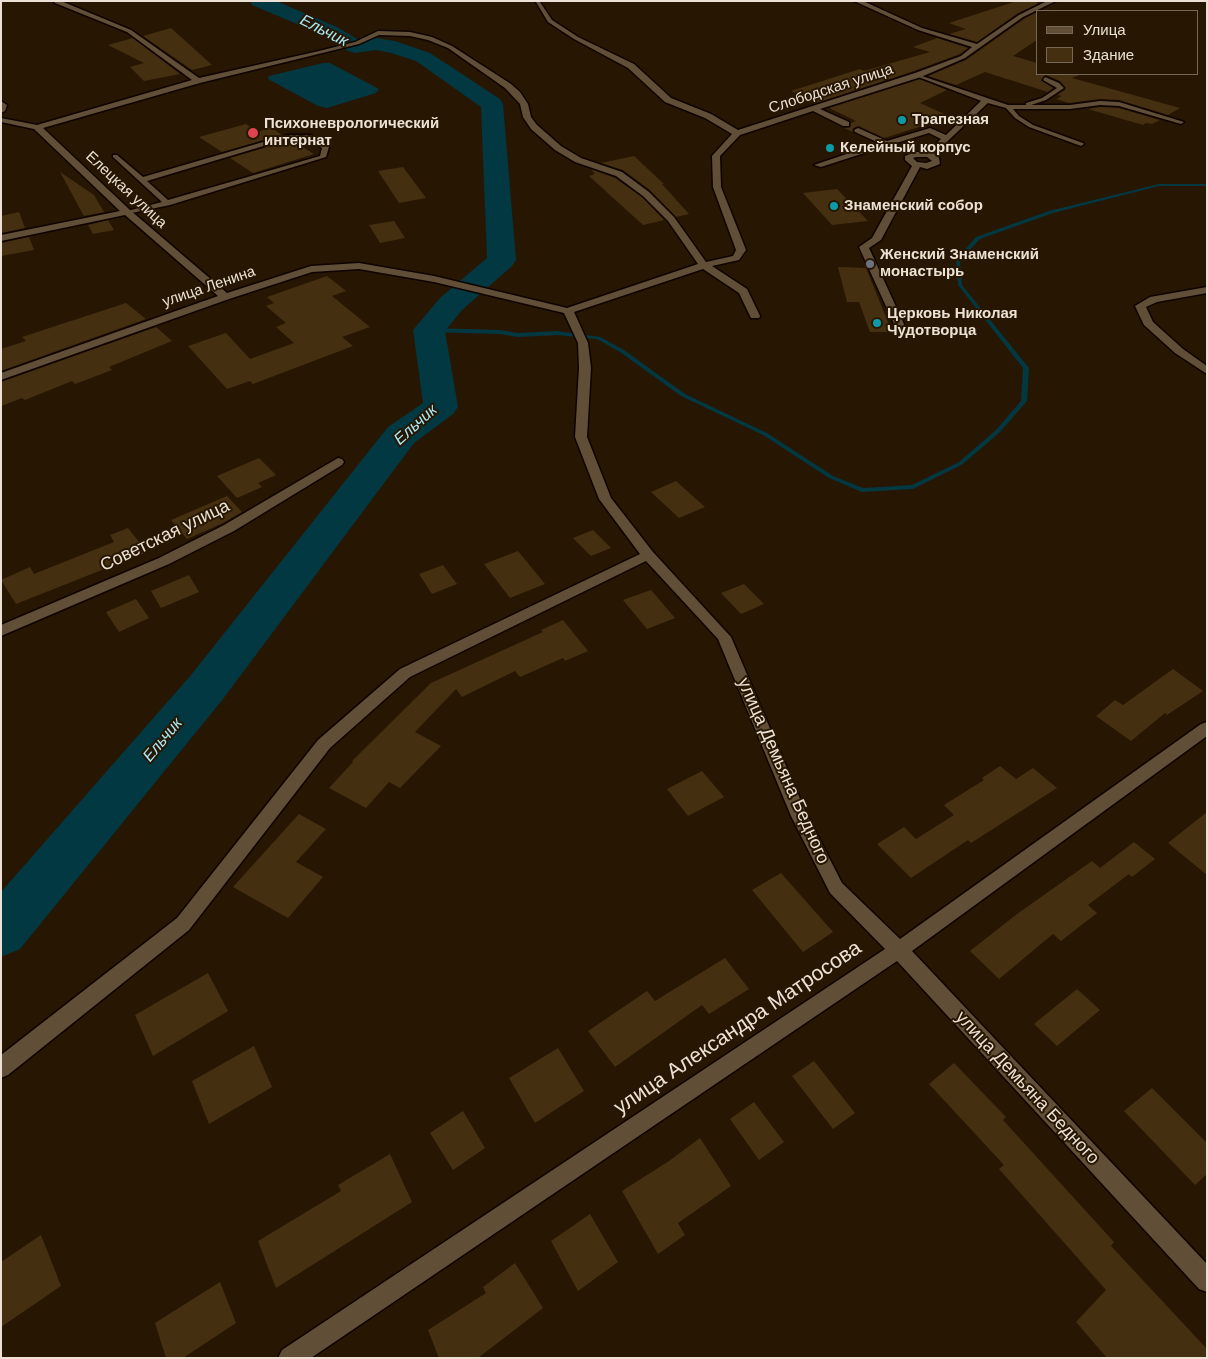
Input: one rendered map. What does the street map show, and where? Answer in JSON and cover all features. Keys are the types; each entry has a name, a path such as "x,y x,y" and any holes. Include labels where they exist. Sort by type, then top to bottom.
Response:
{"street":[{"path":"857,1 920,29 976,46"},
{"name":"Слободская улица","path":"737,133 918,75 963,57 1020,16 1053,1"},
{"path":"57,2 129,31 198,81"},
{"path":"538,3 550,21 576,38 631,66 668,100 708,116 737,133 716,156 717,187 741,250 736,258 704,265 568,311"},
{"path":"1,120 38,127 198,81 320,54 357,43 378,32 410,34 437,41 466,56 517,94 524,104 527,117 545,138 578,160 619,174 646,194 671,219 704,265 743,291 755,316"},
{"path":"929,155 986,101"},
{"path":"1,102 3,105 1,112"},
{"path":"814,109 846,124"},
{"name":"Елецкая улица","path":"38,127 127,212 225,297"},
{"path":"858,130 912,155 929,155 936,160 935,164 917,165 908,160 912,155"},
{"path":"818,165 930,130 946,138"},
{"path":"904,335 864,247 876,240 917,165"},
{"path":"1,238 127,212"},
{"name":"улица Ленина","path":"1,377 225,297 311,269 359,266 434,279 568,311"},
{"path":"1207,290 1154,299 1140,306 1148,323 1179,351 1207,371"},
{"name":"улица Демьяна Бедного","path":"568,311 583,343 585,368 582,437 605,499 648,555 724,638 799,816 836,888 899,950 1207,1281"},
{"name":"Советская улица","path":"1,631 164,561 221,532 338,462"},
{"path":"1,1068 183,924 324,744 405,673 648,555"},
{"name":"улица Александра Матросова","path":"290,1358 899,950 1207,728"}],"lane":[{"path":"918,75 986,101 1008,107 1070,108 1100,103 1119,104 1181,122"},
{"path":"1008,107 1044,99 1061,88 1057,84 1045,79"},
{"path":"1008,107 1017,117 1031,126 1081,144"},
{"path":"127,212 167,203 323,157 326,147 309,136 287,137 142,180"},
{"path":"115,156 167,203"}],"water":[{"path":"330,63 379,89 376,93 327,108 318,106 268,79 269,76"}],"building":[{"path":"1017,1 1037,1 1037,4 1018,13 977,42 949,34 966,29 949,23"},
{"path":"1036,13 1036,41 1013,56 1036,63 1036,75 1046,75 1041,80 1053,88 1048,92 985,72 956,85 928,76 966,60"},
{"path":"171,28 212,65 192,70 143,36"},
{"path":"133,38 180,74 144,81 130,67 144,63 108,45"},
{"path":"937,38 968,48 960,54 914,71 817,103 791,91 860,69 864,71 930,52 913,47"},
{"path":"1046,75 1079,75 1072,78 1180,108 1168,115 1119,100 1100,99 1069,103 1056,99 1062,96 1057,95 1065,90 1060,81"},
{"path":"920,79 947,90 920,103 951,117 884,138 859,126 853,128 853,132 844,128 850,127 851,123 856,121 829,108"},
{"path":"1100,107 1119,108 1160,120 1152,124 1146,123 1143,125 1088,109"},
{"path":"246,124 258,132 270,127 282,135 222,152 199,137"},
{"path":"292,141 314,154 253,173 230,158"},
{"path":"634,156 664,184 662,184 689,214 676,217 650,190 623,170 601,163"},
{"path":"403,167 426,198 399,203 378,171"},
{"path":"591,169 615,178 642,197 664,220 643,225 589,176 595,174"},
{"path":"60,172 94,195 104,212 84,216"},
{"name":"Знаменский собор","path":"837,189 868,221 832,225 803,193"},
{"path":"19,212 25,228 1,233 1,216"},
{"path":"108,220 114,230 93,234 88,225"},
{"path":"394,221 405,238 380,243 369,225"},
{"path":"29,237 34,250 1,256 1,243"},
{"path":"838,267 866,268 892,332 870,332 859,302 847,302"},
{"path":"327,276 346,291 332,296 370,327 342,337 353,346 253,384 250,381 227,389 188,346 226,333 250,359 294,343 276,327 286,323 266,306 274,303 267,297"},
{"path":"126,303 146,319 1,371 1,349 26,341 22,337"},
{"path":"156,327 172,341 109,367 112,370 75,384 72,381 25,400 22,398 1,406 1,382"},
{"path":"259,458 276,475 258,483 262,487 237,498 217,476"},
{"path":"676,481 705,507 679,518 651,492"},
{"path":"227,496 242,512 223,523 187,539 171,520"},
{"path":"128,528 147,552 16,604 1,580 30,567 34,574 114,542 110,535"},
{"path":"593,530 611,548 591,556 573,538"},
{"path":"518,551 545,584 510,598 484,564"},
{"path":"443,565 457,584 432,594 419,574"},
{"path":"189,575 199,592 161,608 151,591"},
{"path":"744,584 764,604 741,614 721,593"},
{"path":"651,590 675,618 647,629 623,600"},
{"path":"136,599 149,618 119,632 106,612"},
{"path":"563,620 588,651 565,661 563,658 520,677 515,671 462,697 456,689 415,732 441,746 400,788 389,782 366,808 329,788 352,761 431,683 543,632 541,630"},
{"path":"1173,669 1203,691 1167,715 1165,713 1131,741 1096,716 1115,700 1123,705"},
{"path":"1000,766 1016,779 1033,768 1057,788 971,843 968,840 911,878 877,844 904,827 916,839 954,815 944,805 984,780 982,778"},
{"path":"702,771 724,797 688,816 667,789"},
{"path":"1207,812 1207,875 1168,843"},
{"path":"299,814 326,829 296,862 323,877 288,918 233,887"},
{"path":"1134,842 1155,859 1132,877 1129,874 1088,905 1097,913 1061,941 1053,934 999,979 970,951 1017,914 1092,861 1100,868"},
{"path":"781,873 833,932 803,952 752,890"},
{"path":"725,958 749,989 709,1014 702,1005 615,1067 588,1031 647,991 655,1001"},
{"path":"208,973 228,1011 153,1056 135,1015"},
{"path":"1077,989 1100,1010 1057,1046 1034,1024"},
{"path":"254,1046 272,1087 209,1124 192,1081"},
{"path":"558,1048 584,1091 535,1123 509,1078"},
{"path":"814,1061 855,1113 833,1129 792,1076"},
{"path":"954,1063 1006,1117 1003,1120 1114,1242 1111,1246 1207,1349 1207,1358 1107,1358 1076,1322 1106,1290 999,1169 1004,1165 929,1084"},
{"path":"1152,1088 1207,1143 1207,1174 1195,1185 1124,1111"},
{"path":"754,1102 784,1142 759,1160 730,1119"},
{"path":"463,1111 485,1148 453,1170 430,1133"},
{"path":"700,1138 731,1186 678,1223 685,1235 658,1254 622,1191 669,1161"},
{"path":"390,1154 412,1202 276,1288 258,1241 341,1191 338,1185"},
{"path":"590,1214 618,1262 578,1291 551,1241"},
{"path":"41,1235 61,1286 1,1327 1,1262"},
{"path":"515,1263 543,1308 478,1358 439,1358 428,1330 486,1293 483,1287"},
{"path":"220,1282 236,1323 183,1358 166,1358 155,1323"}],"waterway":[{"name":"Ельчик","path":"1,932 207,687 401,435 441,407 429,330 451,304 502,260 492,104 423,57 395,47 376,44 355,47 330,31 259,1"},
{"path":"429,330 500,332 518,335 557,333 598,338 622,351 683,395 765,434 831,477 862,490 913,487 961,463 998,431 1024,401 1026,368 960,285 958,261 978,238 1051,212 1159,185 1207,185"}],"place":[{"name":"Трапезная","path":"902,120"},
{"name":"Психоневрологический интернат","path":"253,133"},
{"name":"Келейный корпус","path":"830,148"},
{"name":"Знаменский собор","path":"834,206"},
{"name":"Женский Знаменский монастырь","path":"870,264"},
{"name":"Церковь Николая Чудотворца","path":"877,323"}]}
